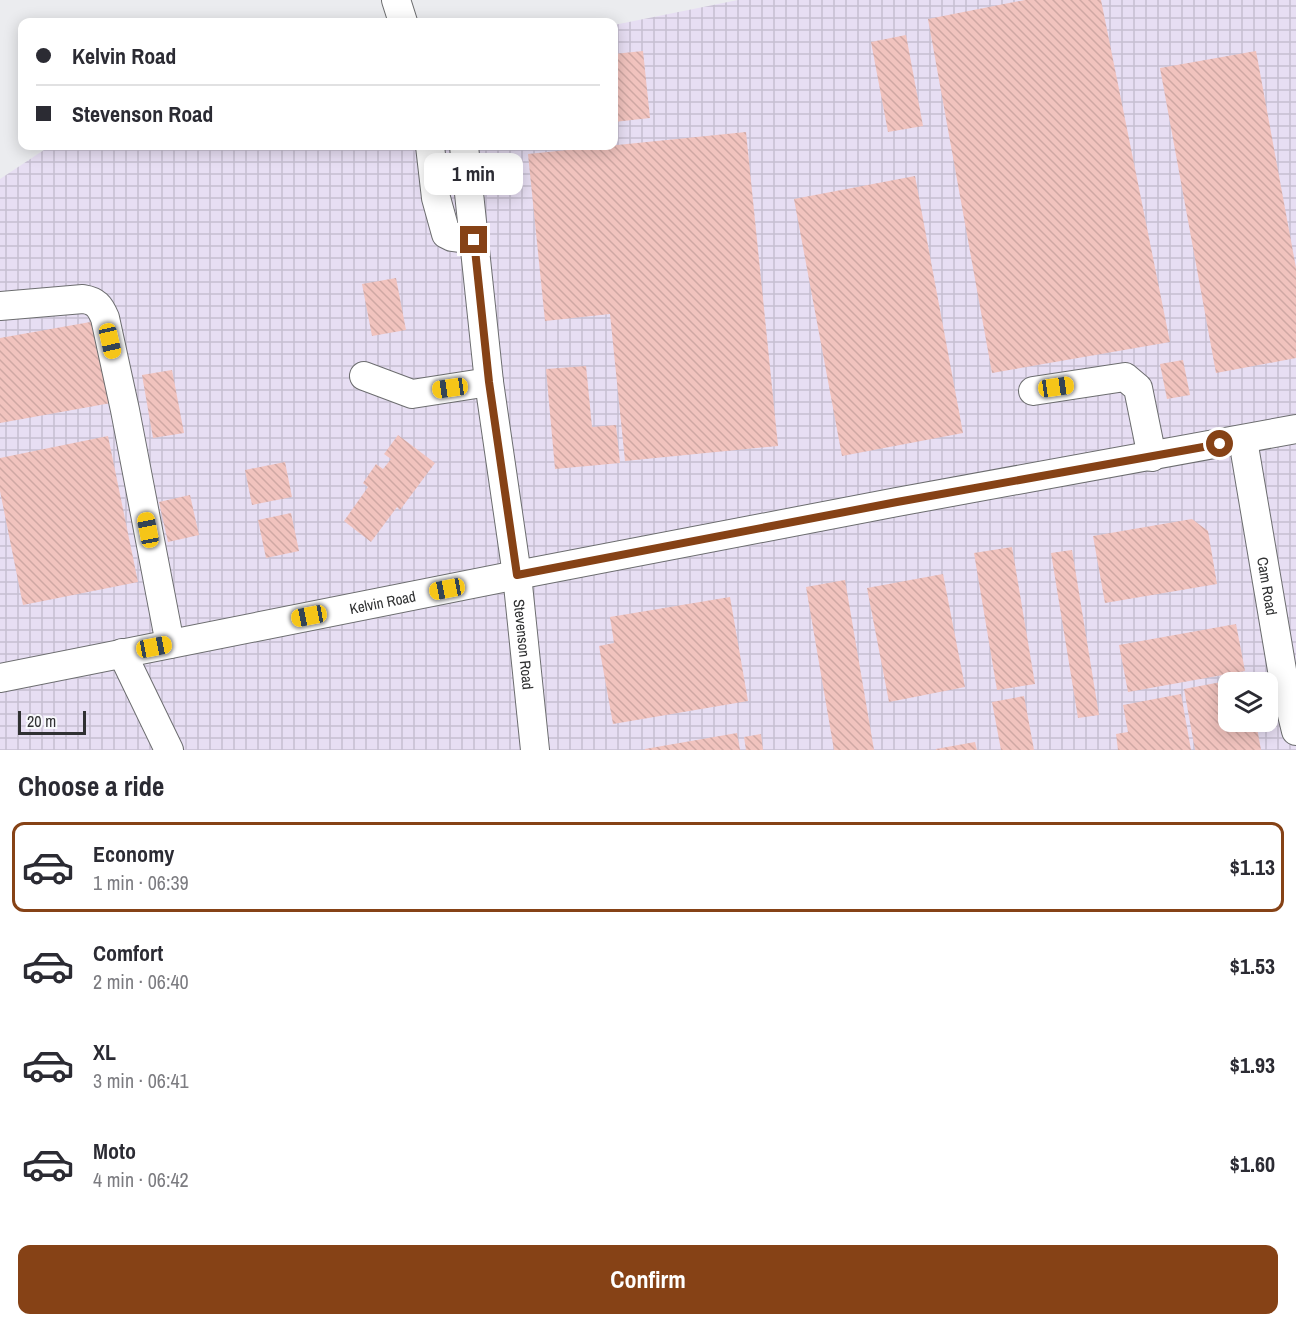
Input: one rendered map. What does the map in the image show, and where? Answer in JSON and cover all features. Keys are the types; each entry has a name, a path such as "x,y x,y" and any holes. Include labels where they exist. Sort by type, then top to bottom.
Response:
{"street":[{"path":"396,0 402,18"},
{"path":"430,150 436,198 446,234 474,240"},
{"name":"Stevenson Road","path":"464,150 489,382 517,575 535,750"},
{"path":"0,306 82,299 94,301 101,308 125,410 170,644"},
{"path":"364,376 412,394 489,382"},
{"path":"1034,391 1125,377 1138,388 1152,457"},
{"name":"Kelvin Road","path":"0,678 517,575 1296,429"},
{"name":"Cam Road","path":"1243,440 1284,682 1296,731"},
{"path":"122,653 169,750"}],"shaded area":[{"path":"738,0 1296,0 1296,750 0,750 0,179 44,150 618,150 618,24"}],"building":[{"path":"1025,0 1101,0 1170,342 992,373 928,19"},
{"path":"906,35 923,126 888,132 871,42"},
{"path":"643,51 650,118 618,122 618,54"},
{"path":"1256,51 1296,268 1296,358 1216,373 1160,68"},
{"path":"746,132 778,446 625,461 610,314 545,321 528,154 568,150 618,150 618,145"},
{"path":"915,176 963,433 842,456 794,199"},
{"path":"396,278 406,330 372,336 362,284"},
{"path":"96,321 111,403 0,423 0,338"},
{"path":"1183,360 1190,395 1167,399 1160,364"},
{"path":"586,366 592,427 616,425 620,463 555,469 546,369"},
{"path":"172,370 184,433 153,438 142,375"},
{"path":"398,435 435,463 400,510 397,507 371,542 344,521 368,487 363,483 376,464 383,469 391,459 384,454"},
{"path":"108,436 138,582 23,605 0,491 0,458"},
{"path":"285,462 292,497 252,505 245,470"},
{"path":"190,495 199,535 168,542 159,502"},
{"path":"291,513 299,551 266,558 258,520"},
{"path":"1192,519 1208,531 1217,584 1105,603 1093,536"},
{"path":"1012,547 1035,684 997,690 974,553"},
{"path":"1072,550 1099,715 1078,718 1051,553"},
{"path":"943,574 965,687 889,702 867,588"},
{"path":"845,580 874,750 834,750 806,587"},
{"path":"730,597 748,701 613,724 599,646 614,643 610,617"},
{"path":"1236,624 1245,671 1218,672 1218,676 1128,692 1119,645"},
{"path":"1218,683 1218,732 1258,732 1261,750 1195,750 1184,689"},
{"path":"1181,694 1191,750 1118,750 1116,734 1128,732 1123,705"},
{"path":"1024,696 1034,750 1001,750 992,702"},
{"path":"737,733 740,750 645,750 645,749"},
{"path":"761,734 763,750 746,750 744,737"},
{"path":"975,742 977,750 936,750 936,749"}],"route":[{"path":"474,240 489,382 517,575 897,502 1220,444"}]}
